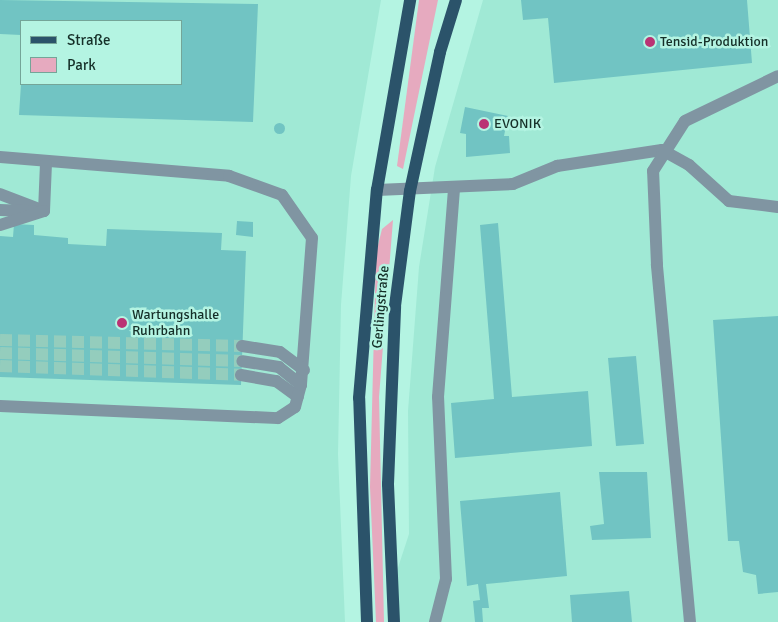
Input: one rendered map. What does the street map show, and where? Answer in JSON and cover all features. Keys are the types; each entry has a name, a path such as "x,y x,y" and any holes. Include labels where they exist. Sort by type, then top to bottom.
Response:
{"main road":[{"name":"Gerlingstraße","path":"367,622 359,398 377,190 410,0"},
{"name":"Gerlingstraße","path":"394,622 389,396 410,191 456,0"}],"lane":[{"path":"690,622 657,265 653,171 662,150 685,121 778,76"},
{"path":"377,190 410,191 526,182 557,166 662,150 689,165 729,202 778,207"},
{"path":"0,157 46,164 230,176 282,195 312,238 304,370 295,407 278,418 0,406"},
{"path":"44,211 46,164"},
{"path":"435,622 446,579 438,397 454,188"},
{"path":"0,194 44,211"},
{"path":"0,210 44,211"},
{"path":"0,225 44,211"},
{"path":"242,346 280,352 304,370"},
{"path":"242,361 279,368 299,391"},
{"path":"241,375 276,381 299,391"}],"shaded area":[{"path":"0,0 381,0 351,176 341,305 338,454 345,622 0,622"},
{"path":"483,0 778,0 778,622 394,622 392,586 409,534 408,411 419,267 435,167"}],"green space":[{"path":"419,0 438,0 403,169 397,166"},
{"path":"393,220 379,397 384,622 376,622 370,487 376,253 382,229"}],"building":[{"path":"0,0 258,4 253,122 19,115 21,85 182,85 182,20 20,20 20,35 0,34"},
{"name":"Tensid-Produktion","path":"521,0 747,0 752,63 554,83 548,18 523,20"},
{"name":"EVONIK","path":"465,107 508,116 504,136 509,136 510,153 466,157 466,134 460,133"},
{"path":"277,123 281,123 284,128 283,132 277,133 274,130 274,126"},
{"path":"237,221 253,222 253,237 236,235"},
{"path":"498,223 512,397 588,391 592,446 455,458 451,403 494,399 480,225"},
{"name":"Wartungshalle Ruhrbahn","path":"14,224 34,225 34,235 68,238 68,244 106,246 107,229 222,233 221,250 246,251 241,385 0,377 0,236 13,237"},
{"path":"778,316 778,592 758,594 756,575 743,572 739,541 728,541 713,320"},
{"path":"636,356 644,444 616,446 608,358"},
{"path":"599,472 647,472 651,538 592,540 590,526 604,524"},
{"path":"560,492 567,576 486,584 489,608 482,608 483,622 475,622 473,601 480,600 478,584 467,586 460,501"},
{"path":"629,591 632,622 572,622 570,595"}],"tunnel":[{"path":"0,340 242,346"},
{"path":"0,353 242,361"},
{"path":"0,366 241,375"}],"place":[{"name":"Tensid-Produktion","path":"650,42"},
{"name":"EVONIK","path":"484,124"},
{"name":"Wartungshalle Ruhrbahn","path":"122,323"}]}
